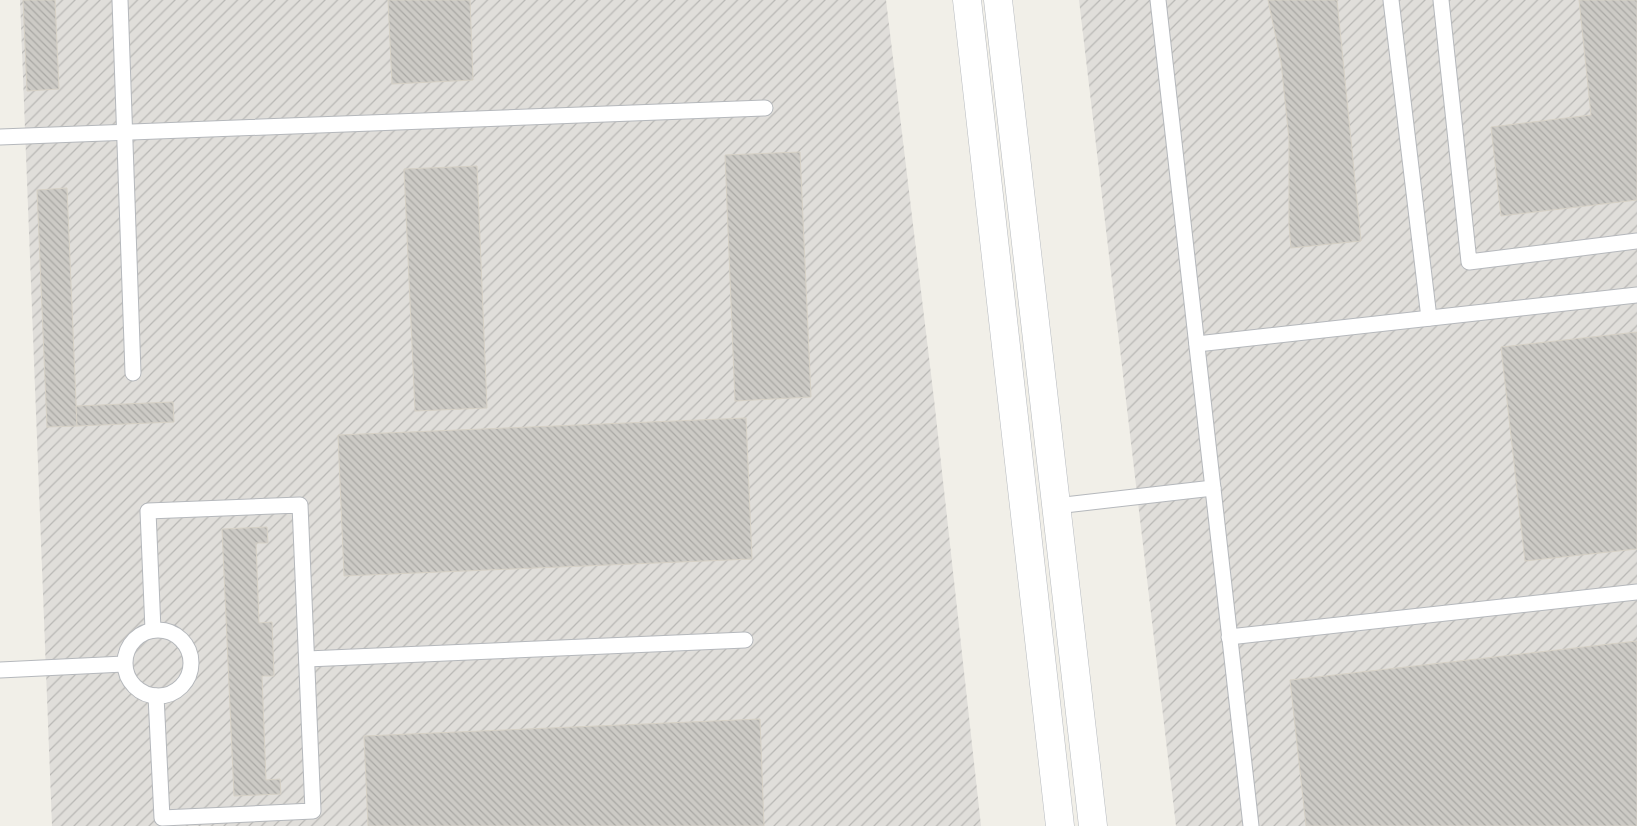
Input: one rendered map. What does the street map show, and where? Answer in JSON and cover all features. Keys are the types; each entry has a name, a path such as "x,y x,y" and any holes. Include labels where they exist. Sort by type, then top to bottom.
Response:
{"street":[{"path":"967,0 1060,826"},
{"path":"998,0 1093,826"}],"lane":[{"path":"120,0 134,373"},
{"path":"1158,0 1251,826"},
{"path":"1391,0 1429,318"},
{"path":"1441,0 1470,262 1637,241"},
{"path":"0,137 765,108"},
{"path":"1197,344 1637,296"},
{"path":"1056,506 1213,488"},
{"path":"153,630 148,511 300,505 313,811 162,818 156,696"},
{"path":"1230,637 1637,592"},
{"path":"153,630 164,630 174,634 188,650 191,660 190,670 178,690 168,695 156,696 144,694 134,686 127,676 124,664 126,652 132,642 142,634 153,630"},
{"path":"307,659 745,640"},
{"path":"0,670 124,664"}],"shaded area":[{"path":"20,0 886,0 934,399 981,826 52,826"},
{"path":"1079,0 1637,0 1637,826 1176,826"}],"building":[{"path":"23,0 55,0 59,89 27,91"},
{"path":"388,0 470,0 473,80 392,84"},
{"path":"1268,0 1337,0 1361,241 1291,248 1289,225 1289,139 1281,62"},
{"path":"1579,0 1637,0 1637,200 1501,216 1491,127 1591,115"},
{"path":"800,152 811,397 735,401 725,155"},
{"path":"477,166 487,408 415,411 404,169"},
{"path":"67,188 77,426 47,427 37,190"},
{"path":"1637,332 1637,549 1525,561 1501,347"},
{"path":"173,402 174,422 77,426 76,406"},
{"path":"746,418 752,559 344,576 338,435"},
{"path":"267,527 268,543 256,543 259,623 272,622 274,676 262,676 266,780 280,779 281,794 234,796 222,529"},
{"path":"1637,641 1637,826 1306,826 1290,680"},
{"path":"760,719 764,826 368,826 364,736"}]}
